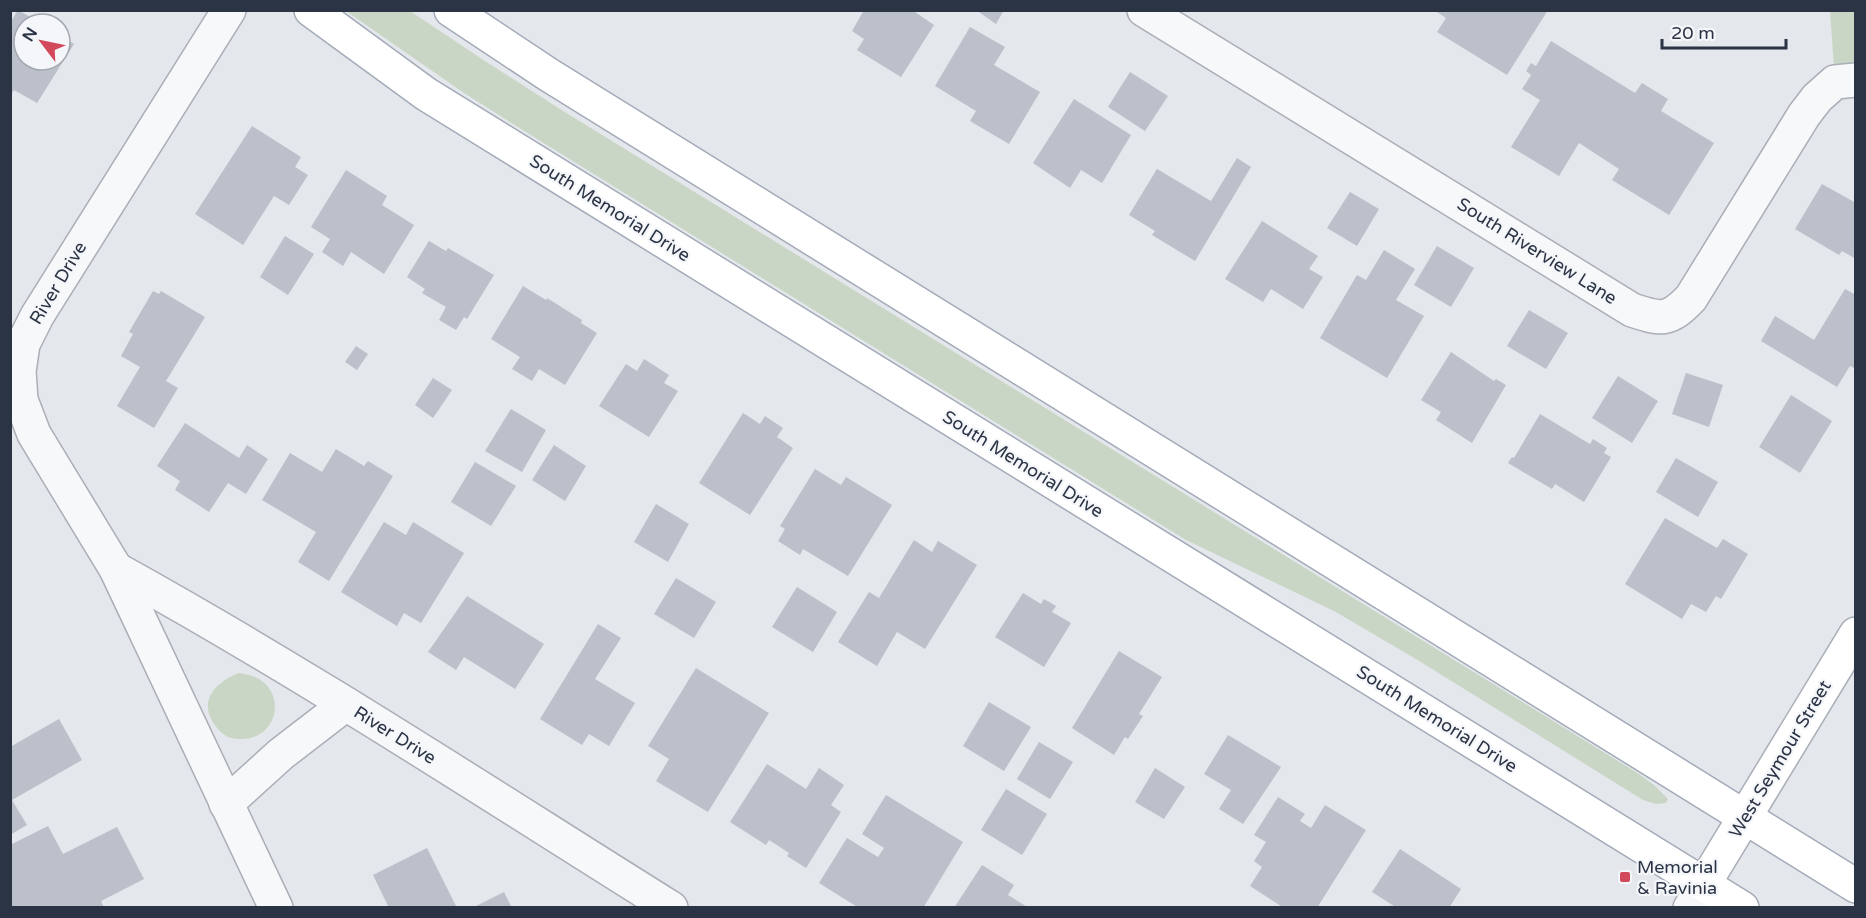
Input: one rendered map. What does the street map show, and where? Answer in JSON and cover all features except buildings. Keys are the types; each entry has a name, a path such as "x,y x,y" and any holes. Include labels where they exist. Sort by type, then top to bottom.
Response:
{"main road":[{"name":"South Memorial Drive","path":"311,10 426,94 1697,896 1742,908"},
{"path":"451,10 549,75 1856,886"},
{"name":"West Seymour Street","path":"1697,896 1856,634"}],"street":[{"name":"River Drive","path":"229,10 37,316 23,344 19,371 21,400 34,434 116,569 276,908"},
{"name":"South Riverview Lane","path":"1144,10 1632,310 1657,317 1678,312 1691,298 1817,98 1835,82 1856,80"},
{"name":"River Drive","path":"116,569 197,614 346,704 671,908"},
{"path":"226,804 281,754 346,704"}],"green space":[{"path":"346,11 410,11 560,109 1639,774 1668,799 1666,803 1656,804 1643,800 1416,659 1334,611 1186,540 464,93"},
{"path":"1830,11 1855,11 1855,80 1835,82"},
{"path":"239,673 256,677 267,686 273,697 275,709 272,721 264,731 253,737 238,739 227,736 218,729 208,711 208,703 210,695 222,682"}],"place":[{"name":"Memorial & Ravinia","path":"1625,877"}]}
